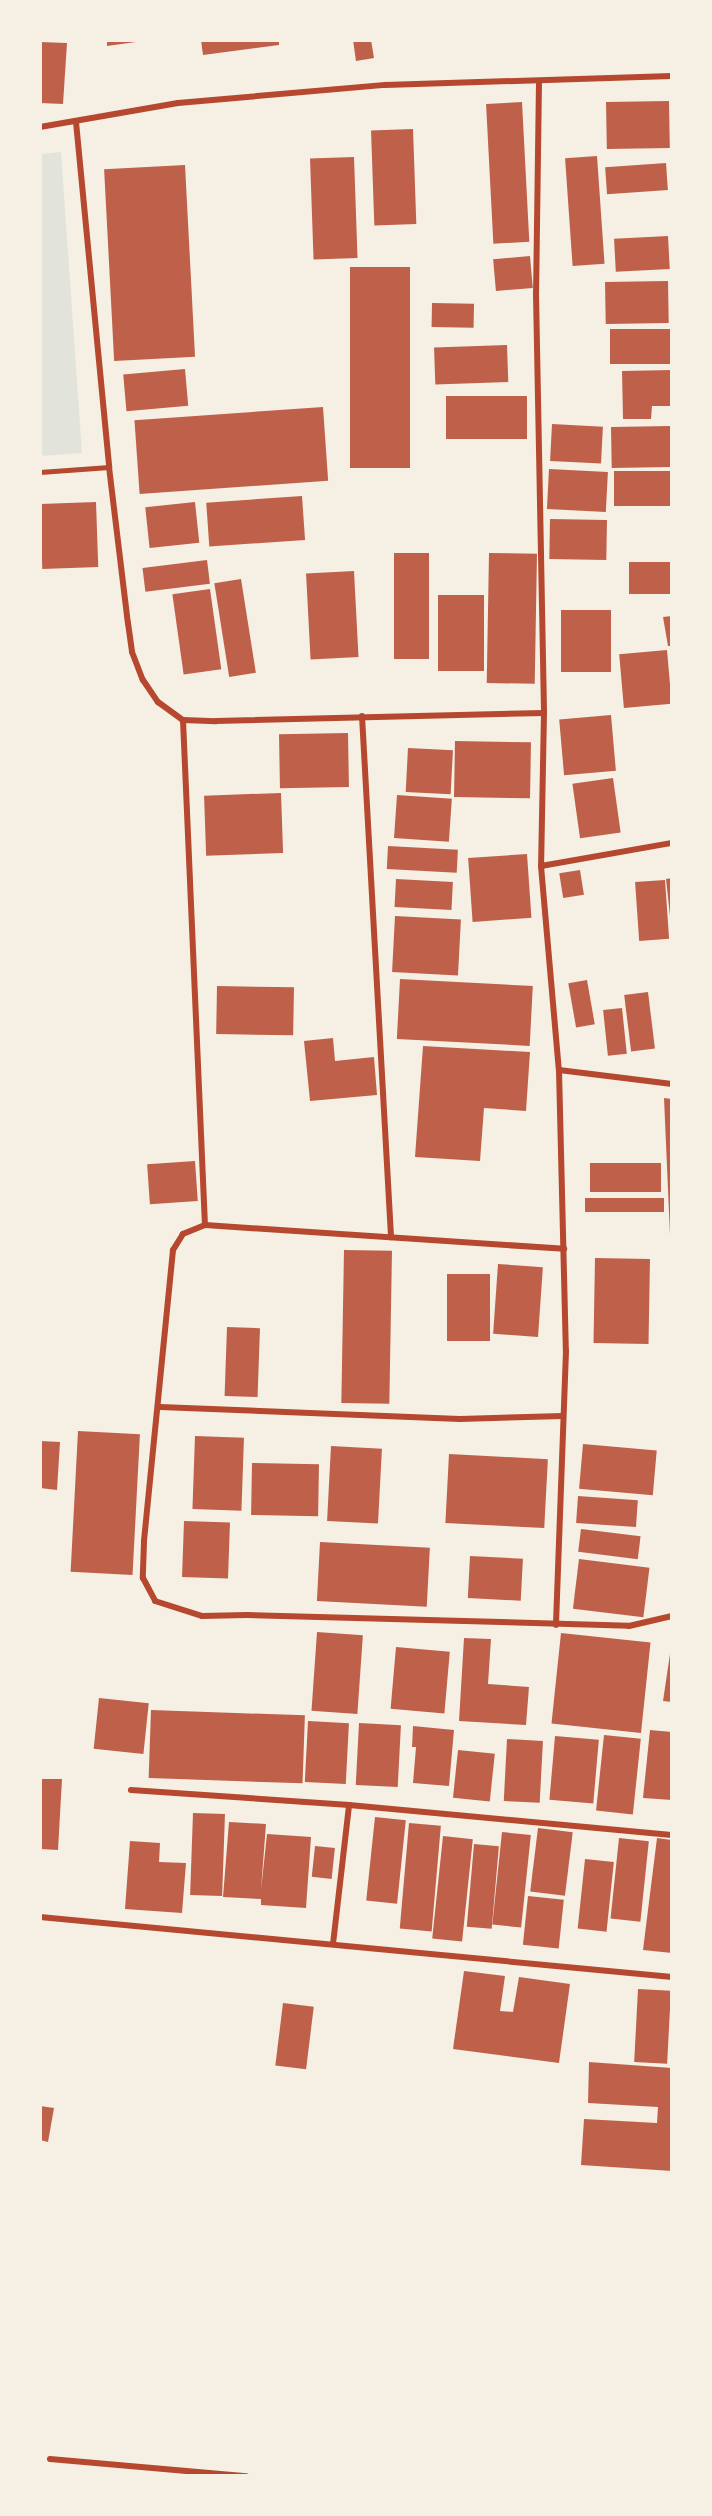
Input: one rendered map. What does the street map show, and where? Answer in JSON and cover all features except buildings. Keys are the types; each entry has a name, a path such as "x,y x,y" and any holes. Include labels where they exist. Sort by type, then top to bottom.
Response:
{"street":[{"path":"40,127 178,103 386,85 539,82 672,76"},
{"path":"539,82 536,294 544,713 541,866 559,1070 566,1351 556,1625"},
{"path":"76,122 109,467 132,652 143,680 158,702 183,720 216,721 544,713"},
{"path":"362,716 391,1237"},
{"path":"183,720 205,1224"},
{"path":"541,866 672,843"},
{"path":"559,1070 672,1084"},
{"path":"564,1249 205,1224 183,1234 173,1250 144,1542 143,1578 155,1601 202,1616 247,1615 629,1626 672,1616"},
{"path":"159,1407 460,1419 563,1416"},
{"path":"131,1790 350,1805 672,1835"},
{"path":"333,1944 350,1805"},
{"path":"40,1917 672,1977"},
{"path":"50,2458 246,2475"}],"lane":[{"path":"40,472 109,467"}],"shaded area":[{"path":"61,152 82,453 41,456 41,154"}]}
